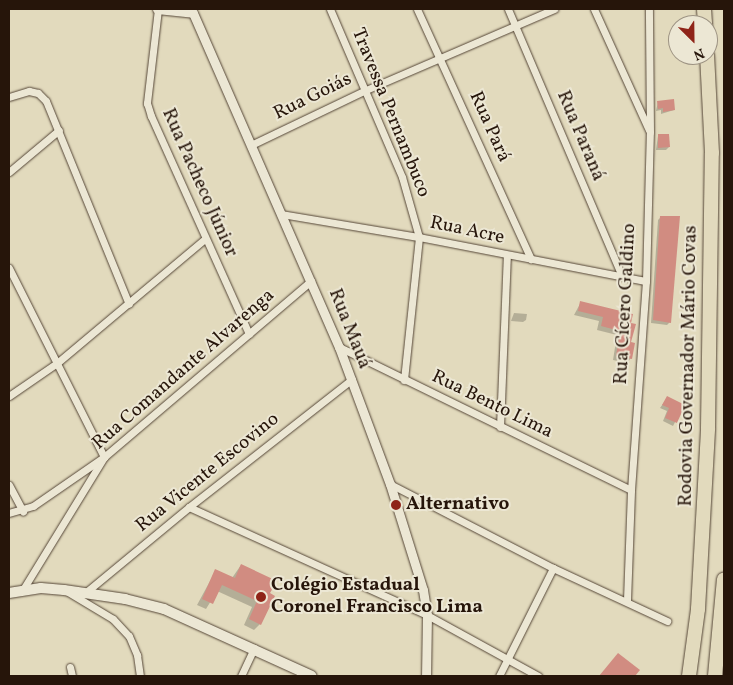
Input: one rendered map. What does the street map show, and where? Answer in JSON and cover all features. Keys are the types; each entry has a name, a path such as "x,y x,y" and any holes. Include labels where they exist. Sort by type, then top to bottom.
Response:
{"highway":[{"name":"Rodovia Governador Mário Covas","path":"689,676 702,557 708,418 712,153 708,65"},
{"path":"715,676 724,579"},
{"path":"685,676 692,658"}],"main road":[{"path":"9,593 64,590 124,598 164,609 254,648 312,676"}],"street":[{"path":"157,9 192,11"},
{"name":"Rua Pacheco Júnior","path":"157,9 148,103 205,239 249,334"},
{"name":"Travessa Pernambuco","path":"330,9 366,90 409,197 419,237 404,380"},
{"name":"Rua Pará","path":"418,9 531,259"},
{"name":"Rua Paraná","path":"508,9 622,276"},
{"name":"Rua Goiás","path":"251,145 366,90 554,9"},
{"path":"594,9 650,132"},
{"name":"Rua Cícero Galdino","path":"628,600 631,490 646,281 650,132 649,9"},
{"name":"Rua Mauá","path":"192,11 339,347 390,484 421,582 427,615 426,676"},
{"path":"9,97 29,91 38,93 59,130 129,304"},
{"path":"9,172 59,130"},
{"name":"Rua Acre","path":"281,214 419,237 508,256 646,281"},
{"path":"9,396 57,362 205,239"},
{"path":"500,427 508,256"},
{"path":"9,268 104,457 23,510 9,513"},
{"name":"Rua Comandante Alvarenga","path":"22,591 104,457 311,281"},
{"name":"Rua Bento Lima","path":"339,347 631,490"},
{"name":"Rua Vicente Escovino","path":"86,594 189,507 352,379"},
{"path":"390,484 553,568 628,600 667,621"},
{"path":"9,485 23,510"},
{"path":"189,507 427,615 538,676"},
{"path":"499,676 553,568"},
{"path":"64,590 113,619 129,636 137,655 140,676"},
{"path":"241,676 254,648"},
{"path":"70,667 72,676"}],"building":[{"path":"674,99 675,110 663,112 663,108 658,109 657,101"},
{"path":"658,134 669,134 670,147 658,148"},
{"path":"660,216 680,216 671,323 653,320"},
{"path":"580,301 633,314 631,323 636,324 631,342 635,343 632,359 616,356 620,331 601,326 603,317 578,311"},
{"path":"667,396 685,405 677,423 665,418 669,408 662,405"},
{"name":"Colégio Estadual Coronel Francisco Lima","path":"241,564 277,581 270,593 275,596 261,625 249,619 257,601 222,585 213,604 202,599 215,569 235,578"},
{"path":"618,653 640,670 635,676 599,676"}],"place":[{"name":"Alternativo","path":"396,505"},
{"name":"Colégio Estadual Coronel Francisco Lima","path":"261,597"}]}
